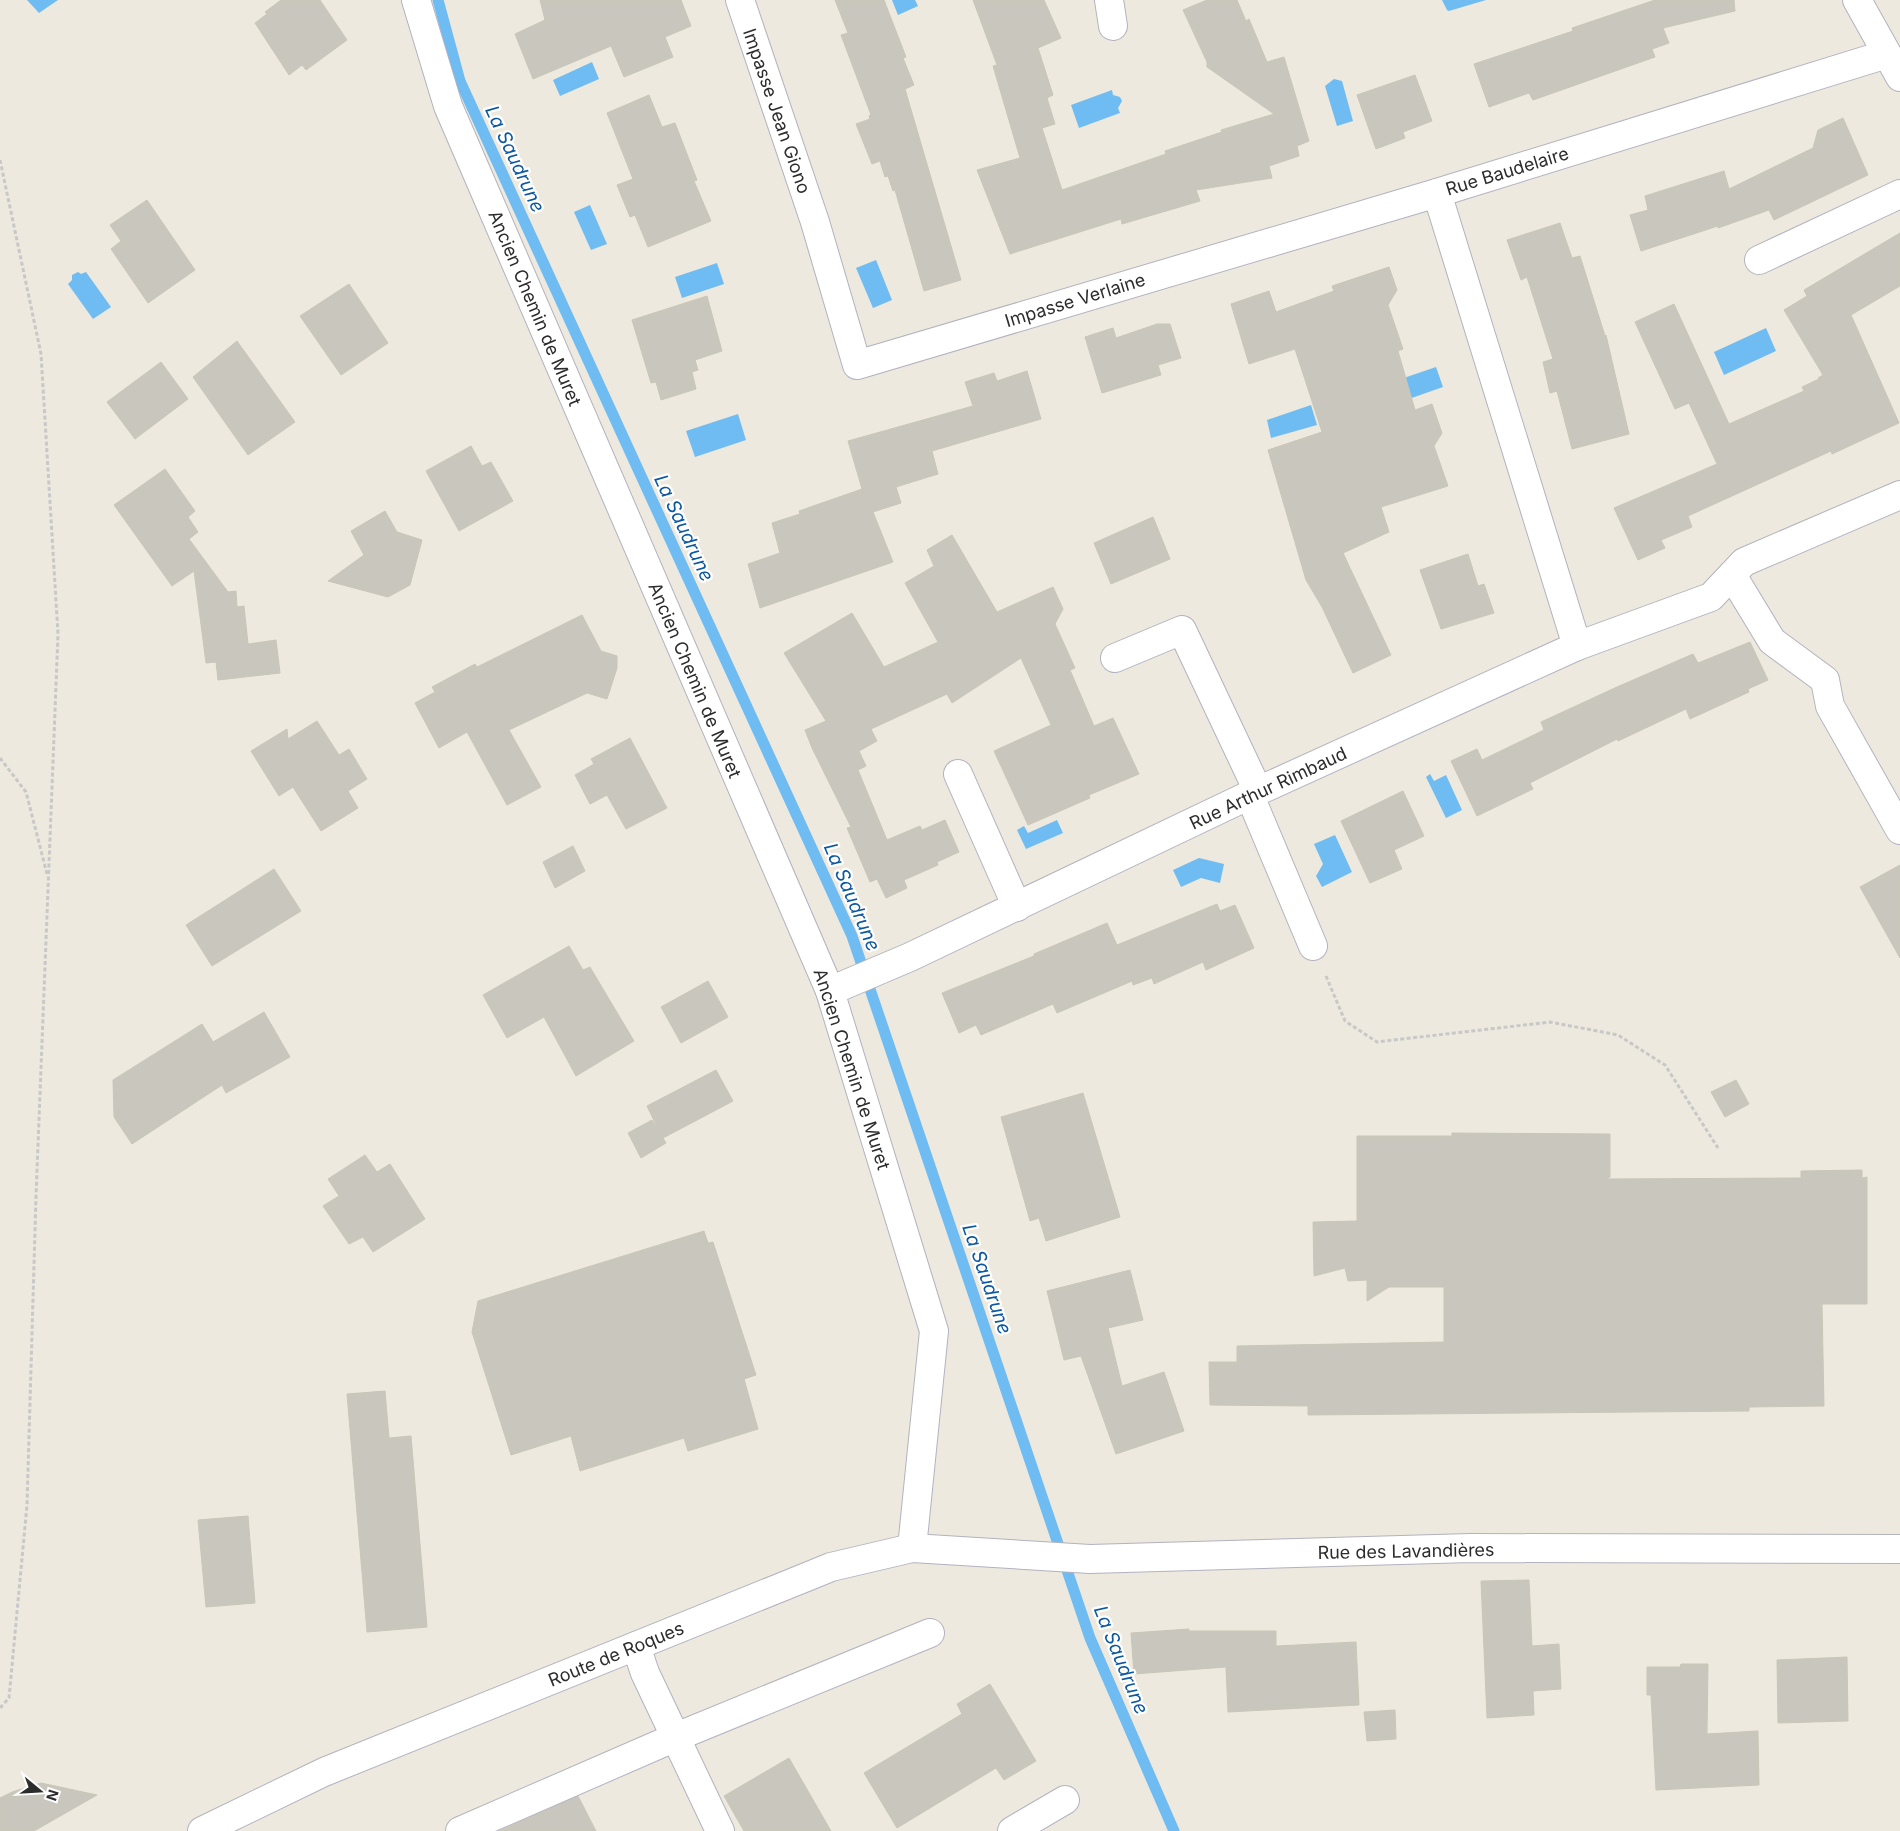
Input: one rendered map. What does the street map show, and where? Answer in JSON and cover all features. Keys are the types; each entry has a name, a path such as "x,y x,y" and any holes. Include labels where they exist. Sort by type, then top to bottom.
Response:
{"street":[{"name":"Ancien Chemin de Muret","path":"416,0 448,106 830,991 934,1331 912,1548"},
{"name":"Impasse Jean Giono","path":"740,0 815,222"},
{"path":"1857,0 1900,78"},
{"name":"Rue Baudelaire","path":"1577,646 1437,193 1886,54"},
{"name":"Impasse Verlaine","path":"815,222 857,365 1437,193"},
{"path":"1759,260 1900,194"},
{"path":"1900,495 1744,562 1732,574 1772,641 1825,680 1830,706 1900,830"},
{"name":"Rue Arthur Rimbaud","path":"830,991 910,957 1254,794 1577,646 1710,597 1732,574"},
{"path":"1115,658 1182,630 1254,794 1313,946"},
{"path":"958,774 1017,907"},
{"name":"Rue des Lavandières","path":"912,1548 1026,1556 1105,1559 1471,1548 1900,1549"},
{"name":"Route de Roques","path":"202,1831 324,1772 831,1567 912,1548"},
{"path":"460,1831 676,1737 930,1633"},
{"path":"636,1646 646,1673 720,1831"},
{"path":"1012,1831 1065,1800"}],"path":[{"path":"0,160 40,354 58,634 36,1196 28,1505 9,1698 0,1708"},
{"path":"0,758 26,792 48,880"},
{"path":"1313,946 1344,1021 1377,1042 1550,1022 1618,1035 1665,1064 1718,1148"}],"water":[{"path":"27,0 58,0 39,13"},
{"path":"892,0 915,0 918,6 898,15"},
{"path":"1442,0 1486,0 1449,11"},
{"path":"592,62 599,79 560,96 553,80"},
{"path":"1334,79 1342,81 1353,121 1337,126 1325,86"},
{"path":"1112,90 1113,95 1120,97 1122,101 1118,108 1120,113 1079,128 1071,105"},
{"path":"590,205 607,244 591,250 574,212"},
{"path":"876,260 892,300 873,308 856,268"},
{"path":"717,263 724,284 682,298 675,277"},
{"path":"78,272 81,274 86,272 111,307 93,319 68,284 72,280 72,275"},
{"path":"1766,328 1776,351 1724,375 1714,352"},
{"path":"1436,367 1443,387 1403,401 1395,381"},
{"path":"1311,405 1317,425 1271,438 1267,420"},
{"path":"738,414 746,440 695,457 686,431"},
{"path":"1430,774 1434,781 1446,775 1462,810 1446,818 1426,777"},
{"path":"1057,820 1063,833 1026,849 1017,830 1024,826 1028,833"},
{"path":"1335,835 1352,872 1322,887 1316,876 1323,864 1314,844"},
{"path":"1199,858 1224,864 1220,883 1201,878 1181,887 1173,870"}],"building":[{"path":"281,0 320,0 347,40 306,70 302,65 289,75 255,23 267,14 265,12"},
{"path":"540,0 681,0 691,26 665,37 673,57 624,77 611,46 533,79 515,34 545,20"},
{"path":"835,0 884,0 906,57 903,58 914,85 905,89 961,280 924,291 895,190 893,191 888,176 885,177 880,161 872,164 856,124 870,119 869,116 871,115 841,35 848,33"},
{"path":"973,0 1044,0 1061,38 1038,48 1053,95 1047,98 1055,124 1042,128 1062,190 1166,154 1165,151 1222,132 1221,130 1274,114 1207,67 1207,62 1183,10 1207,0 1237,0 1246,21 1249,19 1267,62 1284,57 1309,141 1297,146 1299,156 1269,166 1272,178 1196,190 1200,201 1122,224 1121,219 1010,254 977,170 1020,158 993,66 997,65"},
{"path":"1655,0 1734,0 1735,11 1663,28 1669,43 1652,49 1655,57 1533,100 1529,93 1489,107 1474,64 1573,31 1572,28"},
{"path":"1415,75 1432,121 1403,132 1405,138 1376,149 1357,95"},
{"path":"649,95 662,127 675,123 697,180 694,181 711,221 648,247 635,215 630,217 617,185 633,179 607,113"},
{"path":"1843,118 1868,175 1774,220 1769,210 1718,228 1718,226 1641,251 1630,215 1648,210 1645,196 1724,171 1729,189 1813,148 1818,130"},
{"path":"147,200 195,270 148,303 111,249 121,241 110,225"},
{"path":"1560,223 1572,258 1580,256 1606,335 1629,434 1572,449 1557,391 1550,393 1543,362 1553,359 1527,277 1521,280 1507,240"},
{"path":"1900,233 1900,286 1851,315 1899,423 1832,454 1831,451 1688,516 1692,527 1661,540 1665,548 1638,560 1614,508 1717,464 1689,403 1675,409 1635,322 1674,304 1729,424 1804,391 1802,387 1823,375 1784,310 1807,296 1804,290"},
{"path":"1389,267 1397,290 1388,305 1403,349 1398,351 1415,410 1432,404 1442,433 1434,446 1448,486 1381,507 1389,532 1343,553 1391,655 1353,673 1322,607 1306,580 1268,450 1322,432 1295,349 1249,364 1231,304 1269,291 1276,312 1334,291 1332,286"},
{"path":"349,284 388,343 341,375 300,316"},
{"path":"707,296 722,351 695,360 698,370 692,372 696,389 661,400 656,382 651,383 632,320"},
{"path":"1157,324 1170,324 1181,358 1158,365 1161,375 1102,393 1085,337 1113,328 1116,338"},
{"path":"237,341 295,422 248,455 193,377"},
{"path":"161,362 188,399 135,439 107,402"},
{"path":"1027,371 1041,419 932,451 938,474 896,487 901,503 873,512 893,562 760,608 748,564 780,553 772,523 800,514 799,511 862,489 848,441 973,406 965,382 994,373 997,381"},
{"path":"471,446 482,466 491,462 513,501 459,531 426,471"},
{"path":"165,469 195,511 188,517 198,532 189,539 228,592 236,591 237,607 244,606 248,644 276,640 280,673 218,680 216,662 206,663 194,571 172,586 114,505"},
{"path":"385,511 397,532 422,540 410,585 388,597 328,581 364,555 351,531"},
{"path":"1153,517 1170,559 1111,584 1094,543"},
{"path":"952,535 997,612 1053,587 1063,609 1055,624 1075,668 1070,670 1094,726 1113,718 1139,774 1089,795 1090,798 1028,825 994,751 1051,725 1021,658 952,703 947,694 871,729 877,741 859,751 866,766 858,770 887,840 920,826 922,830 945,820 959,852 937,862 938,865 904,880 907,888 886,898 877,879 870,882 847,828 851,827 805,730 826,721 784,653 852,613 884,667 938,642 905,583 934,566 927,550"},
{"path":"1468,554 1478,586 1484,584 1494,613 1441,629 1420,570"},
{"path":"582,615 601,651 617,656 617,668 607,699 587,693 509,730 541,787 507,805 467,732 439,748 415,703 435,692 432,687 475,664 477,667"},
{"path":"1750,642 1768,680 1748,689 1749,692 1690,719 1686,709 1618,741 1617,739 1530,783 1533,789 1477,816 1451,761 1477,749 1482,760 1544,730 1541,722 1617,687 1693,654 1698,663"},
{"path":"317,721 339,755 349,749 367,779 348,791 358,808 321,831 293,787 279,796 251,751 287,729 288,739"},
{"path":"630,738 667,808 626,829 607,795 590,804 575,775 594,764 591,759"},
{"path":"1403,791 1424,836 1394,850 1402,869 1370,883 1341,821"},
{"path":"573,846 585,871 555,888 543,862"},
{"path":"1900,865 1900,958 1860,887"},
{"path":"274,869 301,911 212,966 186,925"},
{"path":"1217,904 1220,911 1235,905 1254,948 1206,970 1203,962 1154,984 1152,978 1133,985 1132,981 1057,1013 1053,1004 981,1035 976,1025 959,1033 942,993 1034,956 1034,954 1107,923 1117,945"},
{"path":"569,946 583,970 590,967 634,1041 576,1076 544,1017 507,1038 483,995"},
{"path":"708,981 728,1017 681,1043 661,1007"},
{"path":"264,1012 290,1057 226,1093 222,1085 132,1144 114,1117 113,1080 202,1024 213,1042"},
{"path":"716,1070 733,1101 663,1138 666,1143 641,1158 628,1133 652,1120 660,1133 647,1106"},
{"path":"1736,1080 1749,1104 1725,1117 1711,1092"},
{"path":"1083,1093 1120,1217 1046,1241 1039,1218 1030,1221 1001,1117"},
{"path":"1452,1133 1610,1134 1610,1177 1606,1179 1801,1178 1801,1171 1862,1170 1862,1178 1867,1177 1867,1304 1822,1304 1824,1406 1749,1407 1749,1411 1308,1415 1308,1406 1210,1405 1209,1362 1237,1362 1237,1346 1444,1342 1444,1287 1389,1287 1367,1301 1367,1280 1348,1281 1345,1268 1314,1276 1313,1222 1357,1221 1357,1136 1452,1136"},
{"path":"365,1155 377,1172 390,1164 425,1219 373,1252 363,1237 349,1244 323,1206 339,1196 328,1179"},
{"path":"704,1231 708,1243 713,1242 756,1375 744,1379 758,1429 688,1451 684,1438 580,1471 571,1436 511,1455 472,1332 478,1301"},
{"path":"1130,1270 1143,1320 1108,1328 1122,1386 1164,1372 1184,1431 1116,1454 1081,1356 1064,1360 1047,1291"},
{"path":"385,1391 389,1438 411,1436 427,1627 367,1632 347,1394"},
{"path":"248,1516 255,1603 206,1607 198,1520"},
{"path":"1529,1580 1532,1646 1559,1644 1561,1689 1533,1691 1534,1715 1487,1718 1481,1581"},
{"path":"1189,1629 1189,1631 1276,1631 1276,1646 1356,1642 1359,1705 1228,1712 1226,1667 1134,1674 1131,1633"},
{"path":"1847,1657 1848,1721 1778,1723 1777,1660"},
{"path":"1681,1664 1708,1664 1707,1734 1758,1731 1759,1785 1656,1790 1651,1695 1647,1695 1647,1667 1680,1667"},
{"path":"990,1684 1036,1761 1004,1780 996,1768 897,1828 864,1773 962,1714 957,1704"},
{"path":"1395,1710 1396,1739 1367,1741 1364,1712"},
{"path":"789,1758 831,1831 744,1831 724,1796"},
{"path":"41,1783 97,1795 34,1831 0,1831 0,1798 12,1792"},
{"path":"578,1796 596,1831 499,1831"}],"waterway":[{"name":"La Saudrune","path":"438,0 460,81 852,936 1090,1638 1174,1831"}]}
